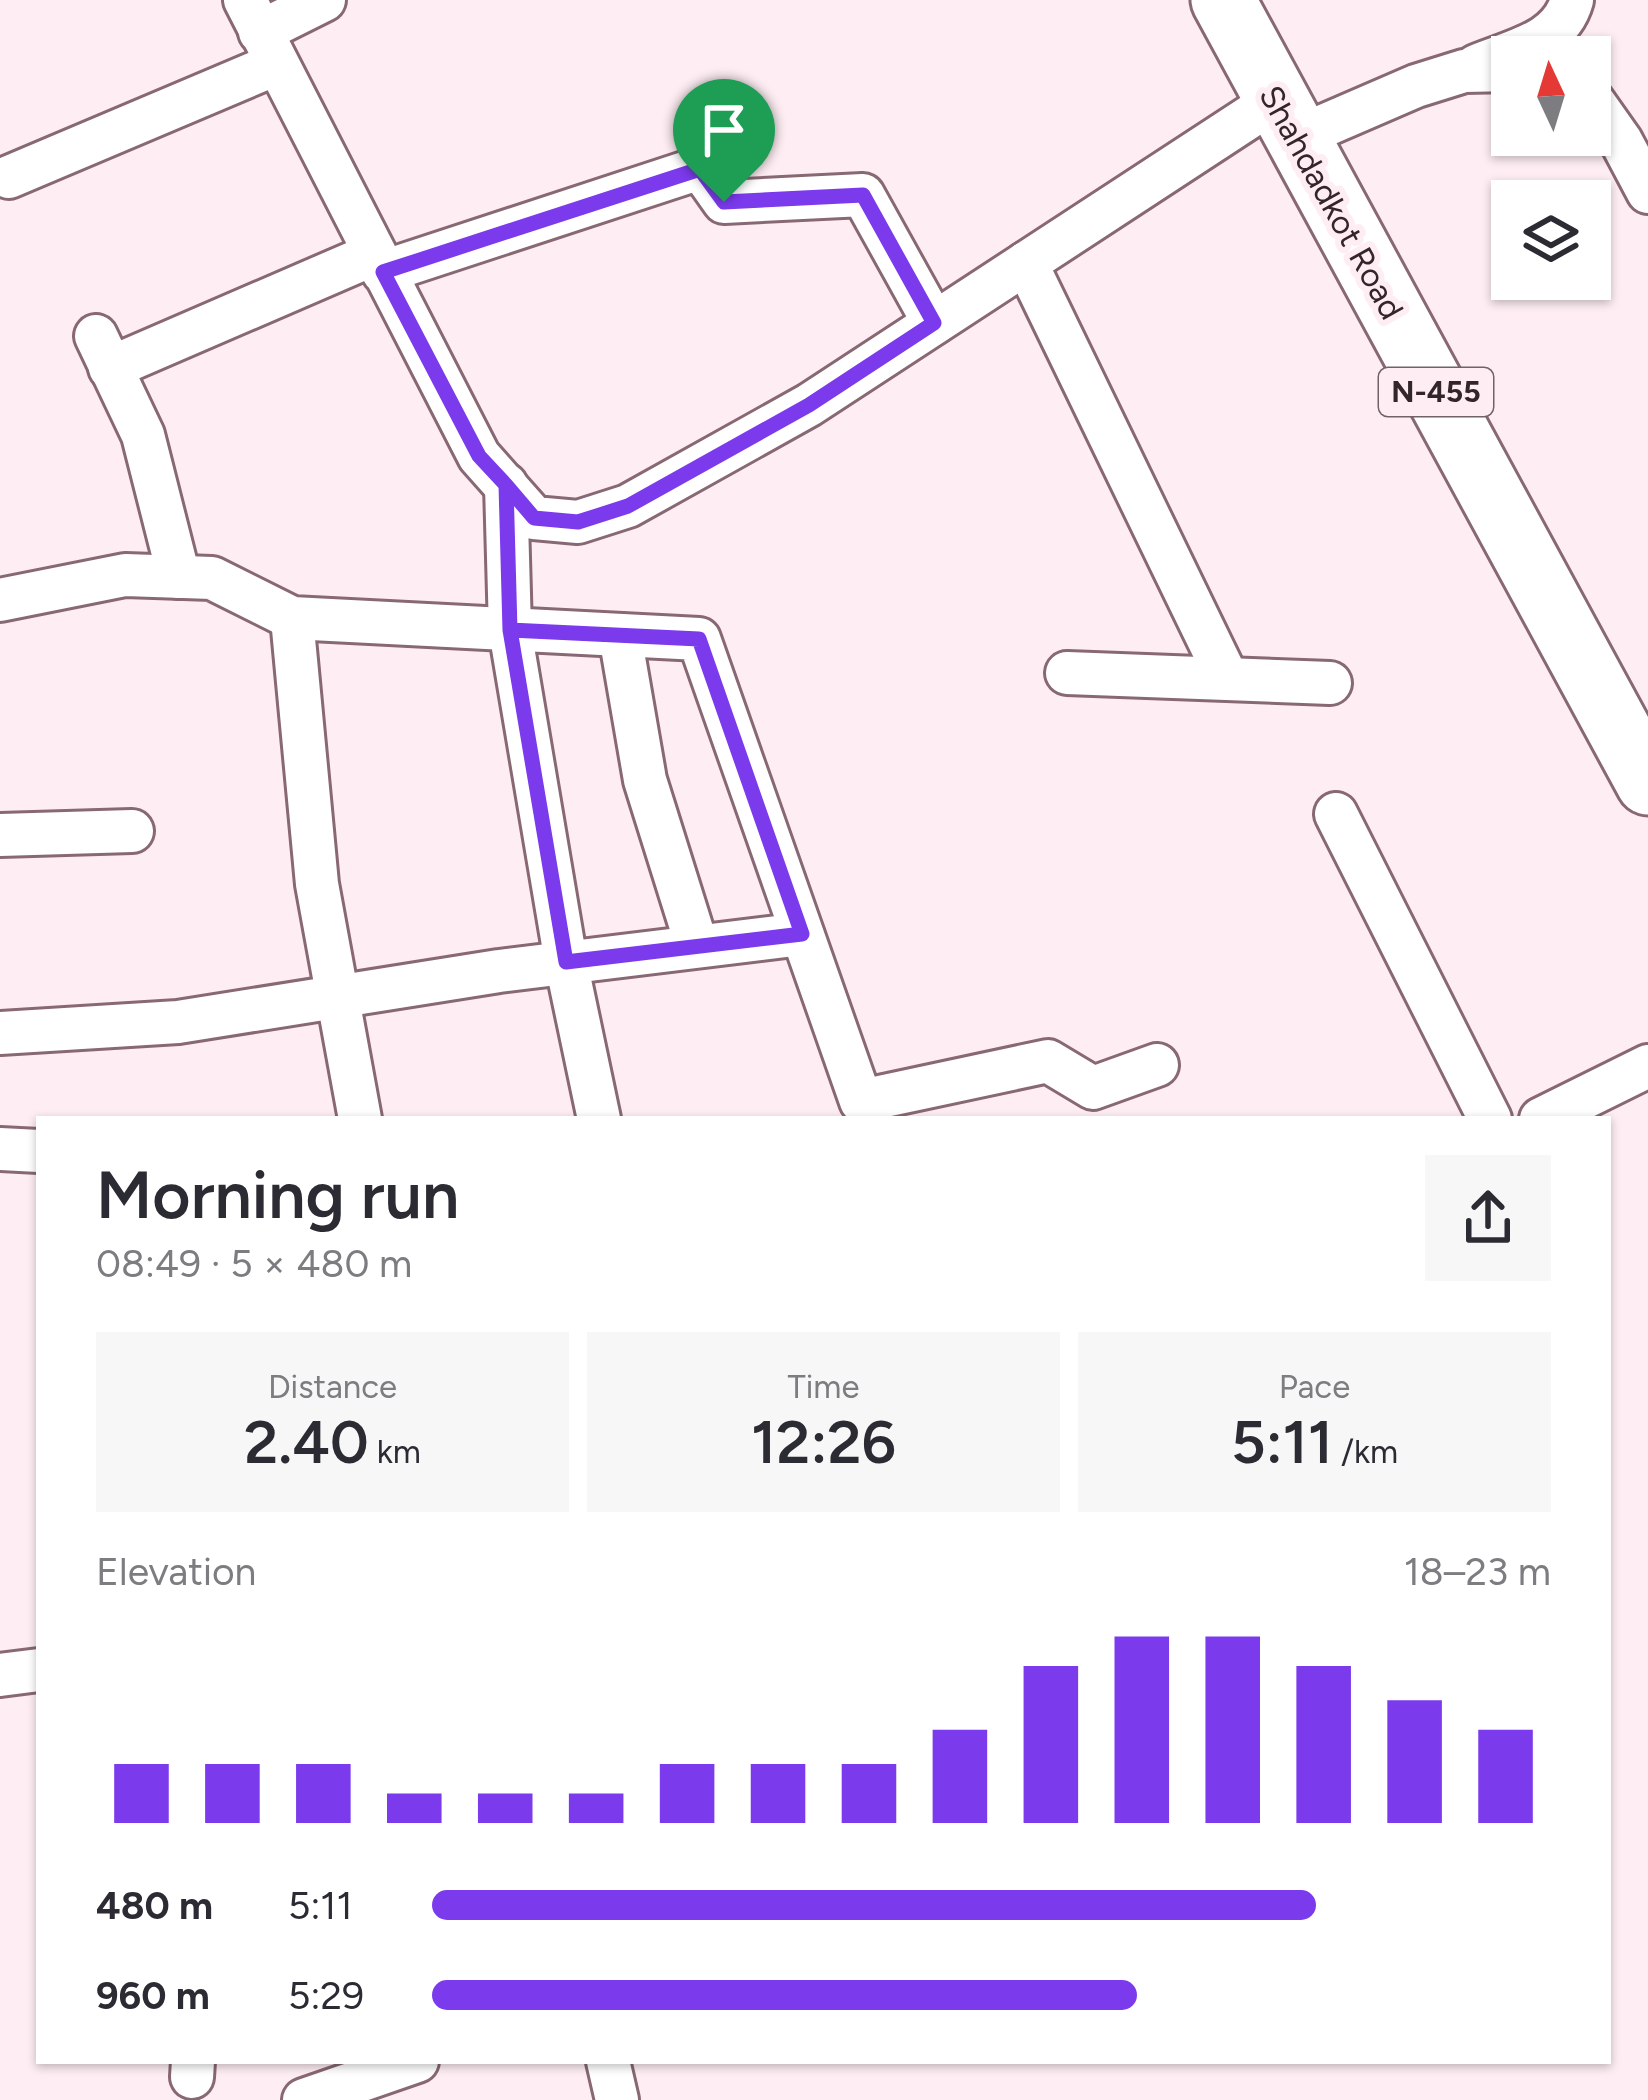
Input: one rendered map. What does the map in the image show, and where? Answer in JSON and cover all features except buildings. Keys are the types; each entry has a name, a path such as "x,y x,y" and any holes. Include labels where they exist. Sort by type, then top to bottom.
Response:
{"highway":[{"name":"Shahdadkot Road","path":"1223,0 1648,783"}],"street":[{"path":"9,177 324,0"},
{"path":"260,32 479,456 534,518 578,522 628,506 809,405 1026,263 1287,118 1416,86 1552,35 1567,18 1572,0"},
{"path":"1464,70 1491,70"},
{"path":"1611,127 1648,192"},
{"path":"178,577 143,435 103,352 378,263 700,169 724,202 863,195 934,323"},
{"path":"1026,263 1227,678"},
{"path":"506,485 510,630 566,962 598,1116"},
{"path":"0,600 125,575 212,578 292,618 699,639 860,1102 1048,1061 1093,1088 1157,1065"},
{"path":"292,618 317,884 359,1116"},
{"path":"620,635 645,780 698,946"},
{"path":"1067,673 1330,683"},
{"path":"1336,814 1488,1116"},
{"path":"0,835 132,831"},
{"path":"0,1033 178,1022 566,962 802,934"},
{"path":"1547,1116 1648,1066"},
{"path":"0,1149 36,1151"},
{"path":"0,1675 36,1670"},
{"path":"304,2100 409,2064"},
{"path":"609,2064 616,2100"}],"route":[{"path":"724,202 700,169 383,272 479,456 506,485 510,630 699,639 802,934 566,962 510,630 506,485 534,518 578,522 628,506 809,405 934,323 863,195 724,202"}]}
